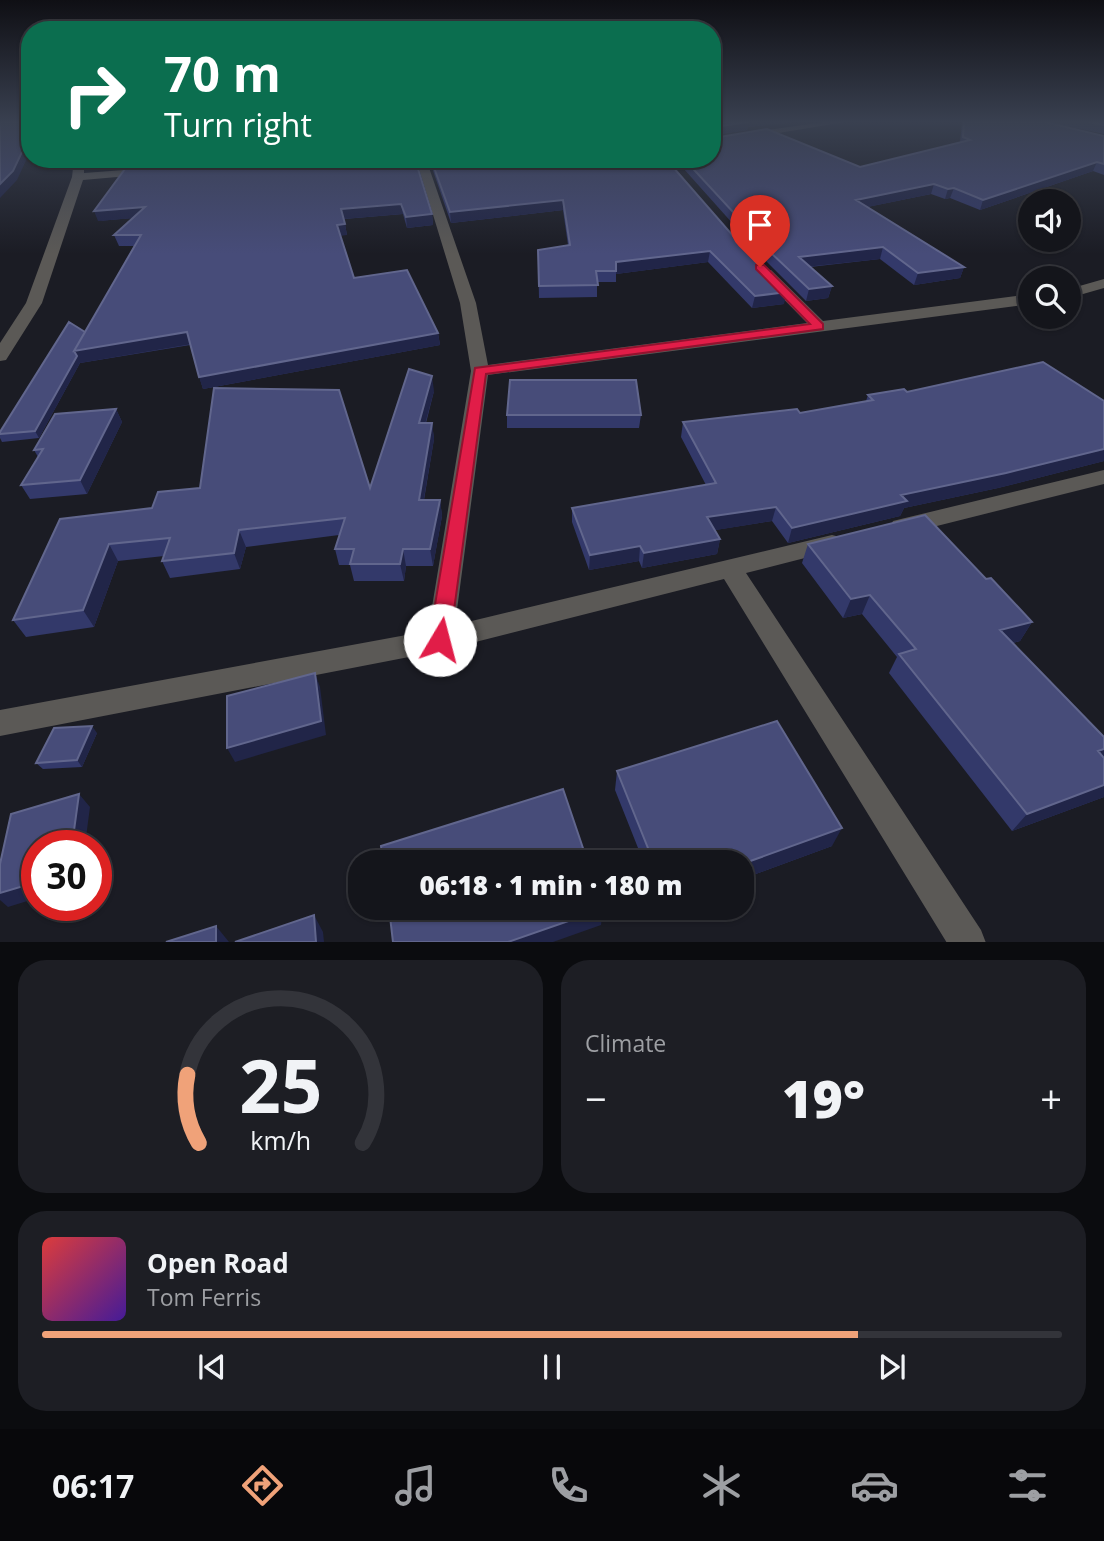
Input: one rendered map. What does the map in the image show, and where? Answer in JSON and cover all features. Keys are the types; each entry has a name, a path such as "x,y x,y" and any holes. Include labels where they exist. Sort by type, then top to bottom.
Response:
{"street":[{"path":"0,356 34,303 78,177 78,168"},
{"path":"424,168 468,303 480,371 440,640"},
{"path":"78,177 161,170"},
{"path":"760,267 819,327"},
{"path":"1081,290 1104,283"},
{"path":"480,371 1018,301"},
{"path":"877,533 1104,477"},
{"path":"0,723 440,640 850,539"},
{"path":"730,569 967,942"}],"building":[{"path":"0,166 15,166 13,171 0,184"},
{"path":"1085,166 983,200 954,188 948,189 934,184 856,200 964,267 918,273 883,247 799,257 832,286 809,289 769,251 692,168"},
{"path":"418,168 432,214 406,217 401,204 341,209 345,224 337,225 354,278 407,270 438,333 199,377 187,332 74,351 141,235 114,235 145,207 94,211 125,169"},
{"path":"434,168 674,168 755,261 787,292 755,296 710,251 616,262 616,271 596,271 598,285 539,286 538,250 570,245 563,200 450,212"},
{"path":"69,322 85,332 74,351 77,356 35,431 0,434 0,432"},
{"path":"1043,362 1104,401 1104,449 901,495 907,501 792,528 776,507 707,517 720,539 644,553 640,546 590,555 572,508 716,483 683,422 797,409 800,413 873,400 868,395 904,389 907,392"},
{"path":"409,369 432,376 419,423 432,423 419,500 440,500 430,549 403,549 400,564 350,564 354,549 335,549 345,518 239,530 234,553 162,561 170,538 109,544 83,610 13,620 60,519 152,508 158,492 200,488 214,388 339,390 370,488"},
{"path":"510,380 636,380 641,415 507,415"},
{"path":"116,409 80,480 21,485 43,449 34,450 55,414"},
{"path":"925,515 986,579 991,578 1032,622 1000,630 1104,737 1104,749 1098,751 1104,758 1104,785 1027,814 899,654 916,649 870,595 851,599 808,544"},
{"path":"315,673 321,721 227,748 227,696"},
{"path":"777,721 842,828 754,860 754,850 649,850 617,771"},
{"path":"92,726 77,760 36,763 54,728"},
{"path":"563,789 584,850 381,850 381,846"},
{"path":"79,794 74,830 21,830 21,887 0,893 0,864 11,814"},
{"path":"314,915 316,942 235,942"},
{"path":"390,920 571,920 508,942 393,942"},
{"path":"216,926 216,942 166,942"}],"route":[{"path":"440,640 480,371 819,327 760,267"}]}
